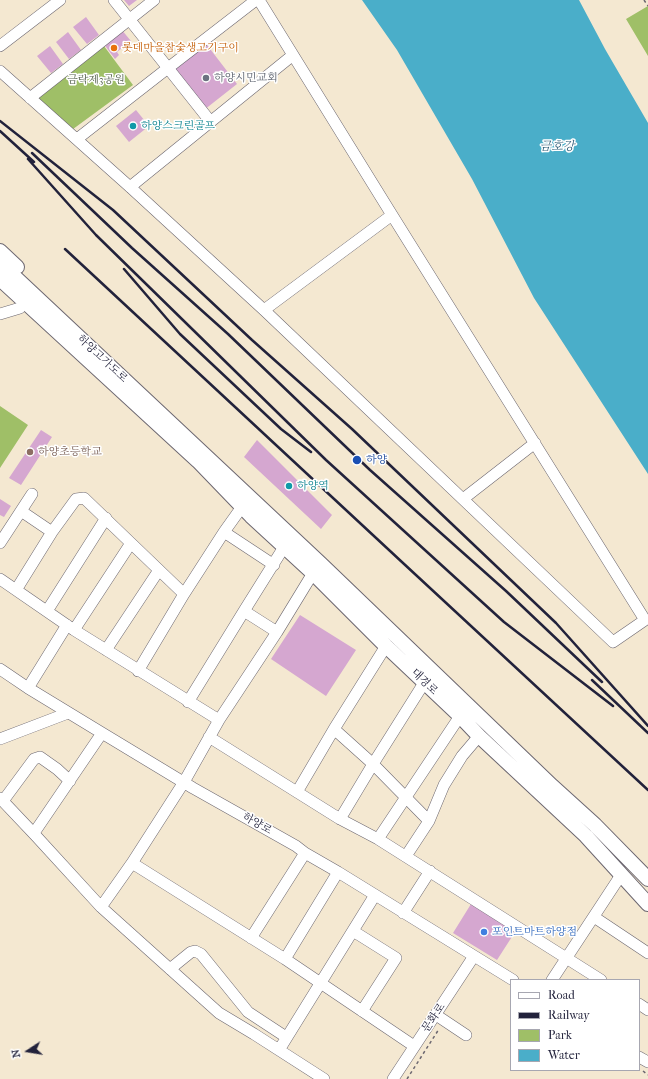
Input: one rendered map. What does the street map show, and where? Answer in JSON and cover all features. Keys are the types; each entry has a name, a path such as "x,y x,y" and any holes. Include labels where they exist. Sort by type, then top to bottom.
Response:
{"main road":[{"path":"0,251 180,419 219,460 233,481"},
{"name":"하양고가도로","path":"0,263 201,458"},
{"name":"하양고가도로","path":"0,279 201,458"},
{"path":"0,290 160,436 229,503 245,514"},
{"name":"대경로","path":"201,458 233,481 317,568 386,646 586,836 648,904"},
{"name":"대경로","path":"201,458 245,514 284,547 317,568 595,825 648,879"}],"street":[{"path":"0,46 60,0"},
{"path":"114,0 210,122"},
{"path":"30,98 154,0"},
{"path":"77,139 256,0"},
{"path":"0,71 77,139 264,310 613,642 645,620 392,215 260,0"},
{"path":"130,187 294,55"},
{"path":"264,310 392,215"},
{"path":"0,314 20,308"},
{"path":"463,499 534,443"},
{"path":"0,543 32,494"},
{"path":"16,590 52,532 76,499 84,498 184,594"},
{"path":"21,510 52,532"},
{"path":"138,671 184,594 224,532 245,514"},
{"path":"47,611 106,518"},
{"path":"224,532 274,565"},
{"path":"28,688 131,543"},
{"path":"188,702 284,547"},
{"path":"101,907 132,863 184,782 219,720 317,568"},
{"path":"106,650 159,570"},
{"path":"0,579 138,671 219,720"},
{"path":"244,611 277,632"},
{"path":"297,792 386,646"},
{"name":"하양로","path":"0,669 68,713 193,788 296,846 305,853 511,979"},
{"path":"340,819 424,683"},
{"path":"0,739 68,713"},
{"path":"378,839 460,716"},
{"path":"334,729 373,764 429,821"},
{"path":"34,834 102,733"},
{"path":"406,856 429,821 444,785 462,756 479,736"},
{"path":"210,737 340,819 406,856 599,979"},
{"path":"70,781 57,769 40,757 34,759 2,800 101,907 219,1013 324,1079"},
{"path":"251,938 305,853"},
{"path":"132,863 285,959 414,1046"},
{"path":"403,912 430,871"},
{"path":"285,959 338,872"},
{"path":"553,979 621,875"},
{"path":"279,1050 375,895"},
{"path":"594,917 648,954"},
{"path":"353,931 396,958 362,1011"},
{"path":"170,969 191,952 195,951 201,954 248,1012 286,1037"},
{"name":"문화로","path":"393,1079 414,1046 436,1016 474,956"},
{"path":"436,1016 466,1035"}],"path":[{"path":"644,0 648,6"}],"green space":[{"path":"648,6 648,56 626,19"},
{"name":"금락제3공원","path":"101,42 133,85 69,132 30,98"},
{"path":"0,406 28,425 0,468"}],"water":[{"name":"금호강","path":"362,0 579,0 605,49 648,123 648,474 534,298 472,179 397,50"}],"building":[{"path":"124,0 137,0 129,6"},
{"path":"86,17 99,35 87,44 73,27"},
{"name":"롯데마을참숯생고기구이","path":"121,29 131,41 117,52 119,55 115,59 103,43"},
{"path":"68,32 81,50 69,59 56,42"},
{"name":"하양시민교회","path":"204,41 237,84 204,110 175,72 176,63"},
{"path":"50,46 63,64 51,73 37,56"},
{"name":"하양스크린골프","path":"136,110 149,126 129,142 116,126"},
{"path":"41,430 52,437 21,485 9,478"},
{"name":"하양역","path":"257,440 332,515 321,529 244,457"},
{"path":"0,499 11,506 4,517 0,515"},
{"path":"300,615 356,650 326,696 271,659"},
{"name":"포인트마트하양점","path":"471,904 515,932 497,960 453,933"}],"railway":[{"path":"0,121 113,210 252,340 352,429 556,623 648,726"},
{"path":"0,131 34,162"},
{"path":"32,153 132,248 228,334 370,470 506,591 602,682"},
{"path":"28,159 96,235 326,460 504,622 613,706"},
{"path":"65,249 648,790"},
{"path":"124,269 180,334 281,429 311,452"},
{"path":"592,680 648,733"}],"place":[{"name":"롯데마을참숯생고기구이","path":"114,48"},
{"name":"하양시민교회","path":"206,78"},
{"name":"하양스크린골프","path":"133,126"},
{"name":"하양초등학교","path":"30,452"},
{"name":"하양","path":"357,460"},
{"name":"하양역","path":"289,486"},
{"name":"포인트마트하양점","path":"484,932"}]}
